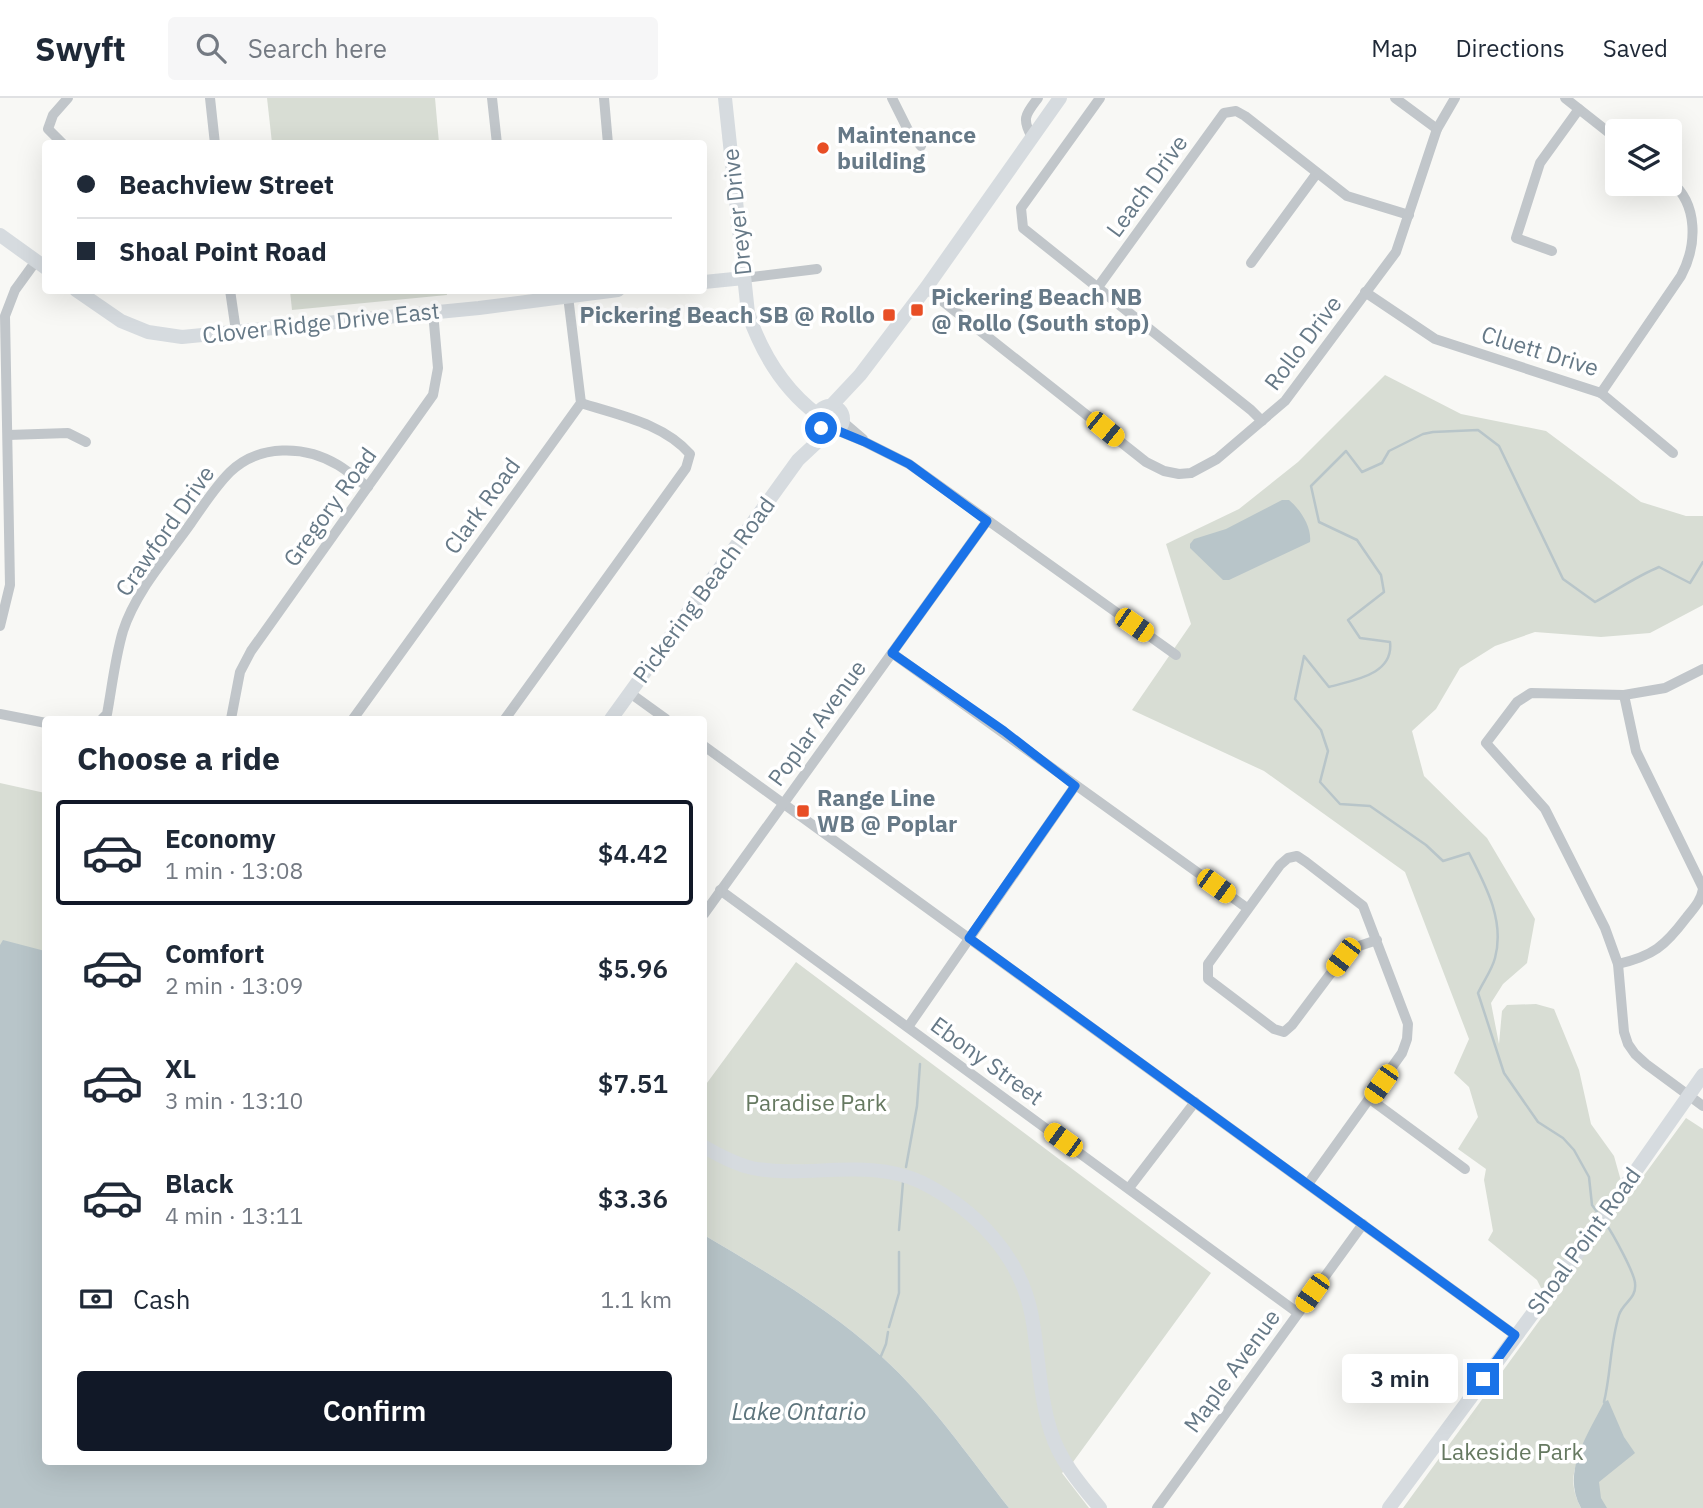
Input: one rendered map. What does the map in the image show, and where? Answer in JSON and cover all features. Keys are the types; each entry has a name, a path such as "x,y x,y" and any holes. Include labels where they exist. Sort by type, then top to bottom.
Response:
{"street":[{"path":"59,140 48,129 53,115 68,98"},
{"path":"209,98 214,140"},
{"path":"492,98 497,140"},
{"path":"604,98 608,140"},
{"name":"Dreyer Drive","path":"725,98 748,313 758,343 776,373 797,395 811,400 830,419"},
{"path":"891,98 908,130 921,146"},
{"path":"1032,137 1026,126 1026,114 1038,98"},
{"name":"Pickering Beach Road","path":"613,716 798,460 859,381 860,375 926,288 1060,98"},
{"path":"1100,98 1021,208 1023,228 1262,421"},
{"path":"1395,98 1437,129"},
{"name":"Rollo Drive","path":"926,288 1146,462 1164,471 1179,474 1191,472 1217,459 1285,401 1396,252 1437,129 1455,98"},
{"path":"1565,98 1605,130"},
{"path":"1552,251 1516,238 1540,163 1578,109"},
{"name":"Leach Drive","path":"1097,287 1224,113 1236,111 1245,116 1347,196 1409,215"},
{"path":"1251,263 1317,173"},
{"name":"Cluett Drive","path":"1365,292 1435,338 1601,393 1689,261 1692,220 1682,195"},
{"path":"0,235 41,265 15,290 5,316 10,585 0,626"},
{"path":"707,282 817,269"},
{"name":"Clover Ridge Drive East","path":"82,294 121,321 148,332 182,337 585,294"},
{"path":"231,294 236,331"},
{"path":"507,716 687,468 690,454 678,441 650,425 580,403 568,296"},
{"name":"Gregory Road","path":"232,716 240,672 251,651 433,395 439,368 433,312"},
{"path":"1601,393 1673,453"},
{"name":"Clark Road","path":"355,716 580,403"},
{"path":"830,419 865,442 909,464 1176,655"},
{"path":"8,435 68,433 86,442"},
{"name":"Crawford Drive","path":"106,716 129,615 154,574 230,472 251,457 272,451 292,450 316,454 339,465 368,487"},
{"name":"Poplar Avenue","path":"707,910 987,521"},
{"path":"892,653 1247,908"},
{"path":"1703,669 1665,688 1624,695 1531,693 1517,702 1486,743 1545,809 1605,928 1618,964 1628,1044 1646,1064 1703,1106"},
{"path":"630,693 662,716"},
{"path":"1618,964 1658,950 1669,940 1701,898 1703,888 1636,751 1624,695"},
{"path":"0,714 42,722"},
{"path":"707,748 1515,1335"},
{"path":"908,1027 1075,786"},
{"path":"1308,1184 1402,1054 1407,1039 1408,1024 1377,940 1363,906 1297,856 1288,858 1247,908 1208,964 1208,979 1274,1028 1284,1032 1343,957 1359,946 1377,940"},
{"name":"Ebony Street","path":"720,890 1298,1313"},
{"name":"Shoal Point Road","path":"1389,1508 1590,1236 1703,1075"},
{"path":"1370,1099 1465,1169"},
{"path":"1129,1188 1195,1102"},
{"path":"707,1149 735,1163 765,1170 841,1169 898,1174 939,1192 970,1213 1001,1246 1021,1281 1033,1318 1042,1399 1052,1435 1074,1476 1100,1508"},
{"name":"Maple Avenue","path":"1157,1508 1363,1224"}],"green space":[{"path":"267,98 435,98 439,140 272,140"},
{"path":"290,294 447,295 292,310"},
{"name":"Lakeside Park","path":"1385,375 1461,414 1546,431 1641,502 1686,516 1703,516 1703,605 1650,633 1601,637 1535,632 1495,646 1460,668 1436,709 1412,731 1424,776 1487,838 1535,919 1527,963 1503,984 1491,1003 1499,1044 1502,1011 1507,1005 1536,1004 1554,1009 1579,1070 1591,1124 1614,1156 1621,1181 1631,1193 1686,1118 1703,1129 1703,1508 1605,1508 1589,1474 1588,1441 1576,1466 1573,1481 1581,1508 1403,1508 1550,1306 1537,1280 1488,1240 1493,1231 1484,1180 1486,1169 1458,1149 1478,1117 1469,1087 1454,1073 1469,1039 1405,872 1264,771 1132,710 1191,624 1166,544 1239,509 1298,462"},
{"path":"0,783 42,792 42,961 0,950"},
{"name":"Paradise Park","path":"796,962 1211,1273 1073,1462 1062,1473 1089,1508 1009,1508 932,1410 881,1356 818,1306 707,1237 707,1083"}],"water":[{"path":"1282,500 1289,500 1301,513 1309,530 1310,542 1229,580 1223,580 1190,548 1194,539 1226,529"},
{"name":"Lake Ontario","path":"3,940 42,950 42,1465 707,1465 707,1237 818,1306 881,1356 932,1410 1009,1508 0,1508 0,945"},
{"path":"1608,1400 1624,1437 1635,1453 1599,1482 1601,1498 1607,1508 1581,1508 1576,1494 1575,1467 1584,1440 1604,1402"}],"waterway":[{"path":"1600,1216 1592,1205 1589,1177 1574,1150 1563,1138 1538,1122 1504,1073 1478,993 1495,958 1498,931 1496,917 1469,853 1443,861 1426,845 1370,806 1340,804 1320,782 1328,751 1321,730 1295,699 1304,656 1329,687 1379,669 1390,653 1390,642 1360,638 1348,620 1384,592 1381,575 1357,540 1319,522 1311,486 1346,451 1362,472 1382,463 1389,451 1423,434 1478,430 1499,446 1563,579 1595,602 1659,567 1690,583 1703,562"},
{"path":"906,1167 917,1106 920,1064"},
{"path":"899,1230 903,1182"},
{"path":"1604,1402 1619,1315 1635,1288 1631,1271 1606,1224"},
{"path":"889,1327 899,1293 899,1252"},
{"path":"881,1356 888,1332"}],"place":[{"name":"Maintenance building","path":"823,148"},
{"name":"Pickering Beach NB @ Rollo (South stop)","path":"917,310"},
{"name":"Pickering Beach SB @ Rollo","path":"889,315"},
{"name":"Range Line WB @ Poplar","path":"803,811"}],"route":[{"path":"821,428 828,432 836,430 909,464 987,521 892,653 1004,731 1075,786 969,938 1515,1335 1483,1379"}]}
